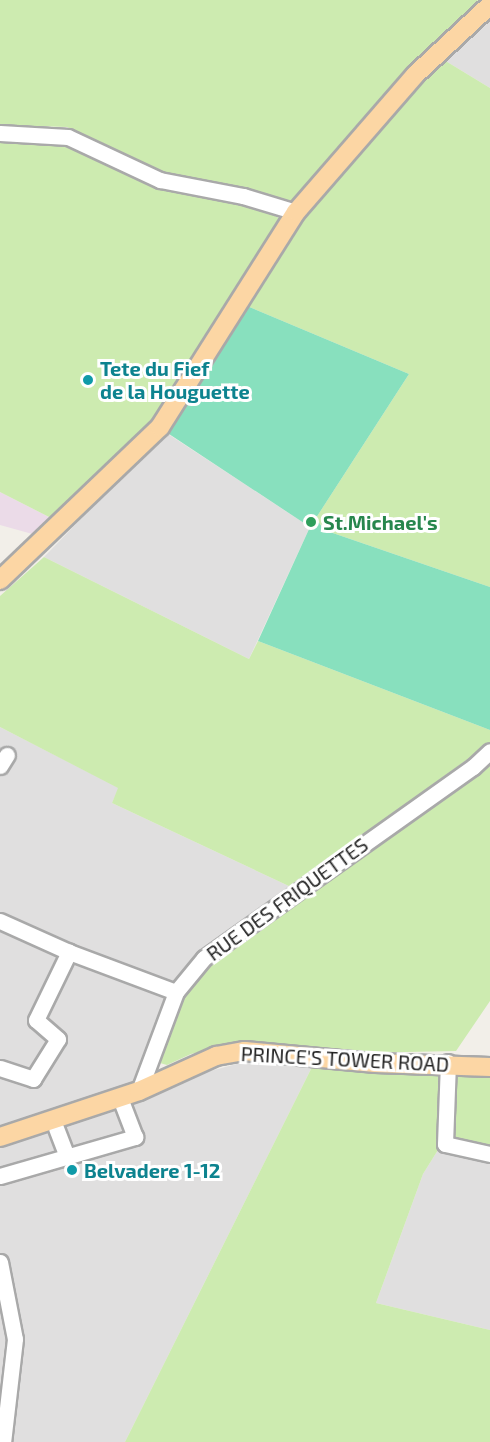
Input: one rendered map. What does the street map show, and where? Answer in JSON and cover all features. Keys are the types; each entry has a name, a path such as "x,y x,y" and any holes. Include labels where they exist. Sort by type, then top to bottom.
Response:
{"main road":[{"path":"0,580 160,427 296,212 415,75 490,5"},
{"name":"PRINCE'S TOWER ROAD","path":"0,1137 139,1091 216,1056 245,1051 375,1063 448,1062 490,1067"}],"street":[{"path":"0,133 68,137 160,180 243,196 296,212"},
{"name":"RUE DES FRIQUETTES","path":"139,1091 176,992 204,958 473,767 490,751"},
{"path":"0,921 69,952 176,992"},
{"path":"0,1068 33,1079 58,1039 36,1020 69,952"},
{"path":"448,1062 445,1144 490,1154"},
{"path":"0,1176 135,1137 120,1098"},
{"path":"56,1128 67,1156"},
{"path":"0,1262 15,1339 3,1442"}],"shaded area":[{"path":"490,16 490,88 444,60"},
{"path":"165,432 310,527 249,659 44,557"},
{"path":"0,492 53,519 36,535 0,525"},
{"path":"0,727 119,788 112,803 291,887 202,951 165,996 135,1078 128,1087 0,1127"},
{"path":"248,1061 313,1065 125,1442 0,1442 0,1146 140,1101 199,1074"},
{"path":"438,1150 490,1161 490,1330 376,1303 423,1174"}],"green space":[{"path":"0,0 479,1 394,87 299,199 287,202 146,168 67,127 0,125"},
{"path":"444,60 490,88 490,587 324,530 316,518 409,374 247,306 303,218 422,79"},
{"path":"0,139 60,143 159,185 205,198 250,203 279,218 162,416 53,519 0,492"},
{"name":"St.Michael's","path":"247,306 409,374 316,518 324,530 490,587 490,730 258,641 310,527 166,432"},
{"path":"44,557 249,659 258,641 490,730 490,743 291,887 112,803 118,788 0,727 0,596"},
{"path":"490,760 490,1001 456,1051 356,1053 269,1043 232,1044 191,1054 167,1065 160,1063 187,989 208,963"},
{"path":"313,1065 396,1075 438,1072 444,1078 438,1150 423,1174 376,1303 490,1330 490,1442 125,1442"},
{"path":"461,1072 490,1076 490,1149 448,1141 451,1080"}],"place":[{"name":"Tete du Fief de la Houguette","path":"88,380"},
{"name":"St.Michael's","path":"311,522"},
{"name":"Belvadere 1-12","path":"72,1170"}]}
